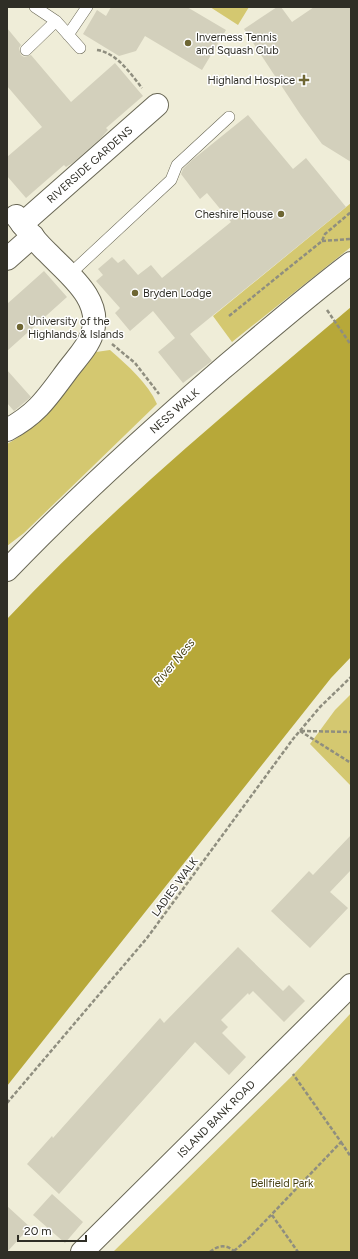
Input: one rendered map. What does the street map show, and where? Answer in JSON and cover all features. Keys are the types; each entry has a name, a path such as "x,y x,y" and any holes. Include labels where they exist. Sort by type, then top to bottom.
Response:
{"street":[{"name":"RIVERSIDE GARDENS","path":"7,259 24,226 157,105"},
{"path":"7,430 24,421 41,406 92,334 94,318 90,303 83,290 70,274 24,226"},
{"name":"NESS WALK","path":"7,570 108,471 175,410 314,291 351,263"},
{"name":"ISLAND BANK ROAD","path":"82,1252 351,985"}],"lane":[{"path":"35,7 56,21 80,48"},
{"path":"68,34 87,7"},
{"path":"26,50 56,21"},
{"path":"70,274 170,180 177,165 229,117"}],"path":[{"path":"80,48 105,51 119,61 157,105"},
{"path":"229,316 322,241 325,234 351,212"},
{"path":"322,241 351,239"},
{"path":"326,308 351,345"},
{"path":"92,334 117,346 135,363 175,410"},
{"name":"LADIES WALK","path":"7,1103 147,938 300,731 320,707 351,677"},
{"path":"300,731 351,732"},
{"path":"300,731 351,763"},
{"path":"280,1056 351,1157"},
{"path":"210,1252 220,1246 230,1248 235,1251 250,1238 341,1142"},
{"path":"272,1215 298,1252"}],"green space":[{"path":"210,7 249,7 238,25"},
{"path":"351,203 351,247 232,342 213,316"},
{"path":"110,350 143,382 157,404 24,533 7,546 7,444 34,425 57,403 96,352"},
{"path":"351,694 351,786 310,744 335,710"},
{"name":"Bellfield Park","path":"351,1013 351,1252 113,1252 294,1074"}],"water":[{"name":"River Ness","path":"351,307 351,657 331,678 7,1086 7,619 47,577 174,458"}],"building":[{"name":"Inverness Tennis and Squash Club","path":"111,7 187,7 226,30 202,70 145,36 136,51 119,56 83,34 97,10 106,16"},
{"name":"Highland Hospice","path":"277,7 281,7 292,22 314,7 351,7 351,162 322,144 300,114 244,29"},
{"path":"7,28 21,45 19,48 21,55 24,57 31,55 71,102 115,63 143,96 106,128 108,130 101,138 74,162 66,167 64,165 26,198 7,176 7,157 42,127 7,86"},
{"name":"Cheshire House","path":"248,115 293,169 306,158 346,207 190,334 212,361 183,383 158,352 175,338 153,311 130,331 115,313 120,308 96,281 103,275 98,269 112,257 118,263 124,259 138,275 151,265 162,278 231,222 207,193 200,199 181,174 183,169 191,161"},
{"name":"University of the Highlands & Islands","path":"44,271 67,297 7,351 7,304"},
{"path":"7,370 31,397 14,411 7,403"},
{"path":"351,835 351,870 330,892 348,908 310,948 271,911 309,871 313,875"},
{"path":"238,947 283,991 289,985 305,1001 284,1022 253,991 249,995 248,993 221,1020 228,1027 222,1033 246,1057 229,1075 195,1042 59,1194 27,1164 52,1136 53,1138 160,1018 164,1023"},
{"path":"52,1194 83,1222 65,1243 33,1215"},
{"path":"7,1206 30,1227 7,1252"}],"place":[{"name":"Inverness Tennis and Squash Club","path":"188,43"},
{"name":"Highland Hospice","path":"304,80"},
{"name":"Cheshire House","path":"281,214"},
{"name":"Bryden Lodge","path":"135,293"},
{"name":"University of the Highlands & Islands","path":"20,327"}]}
